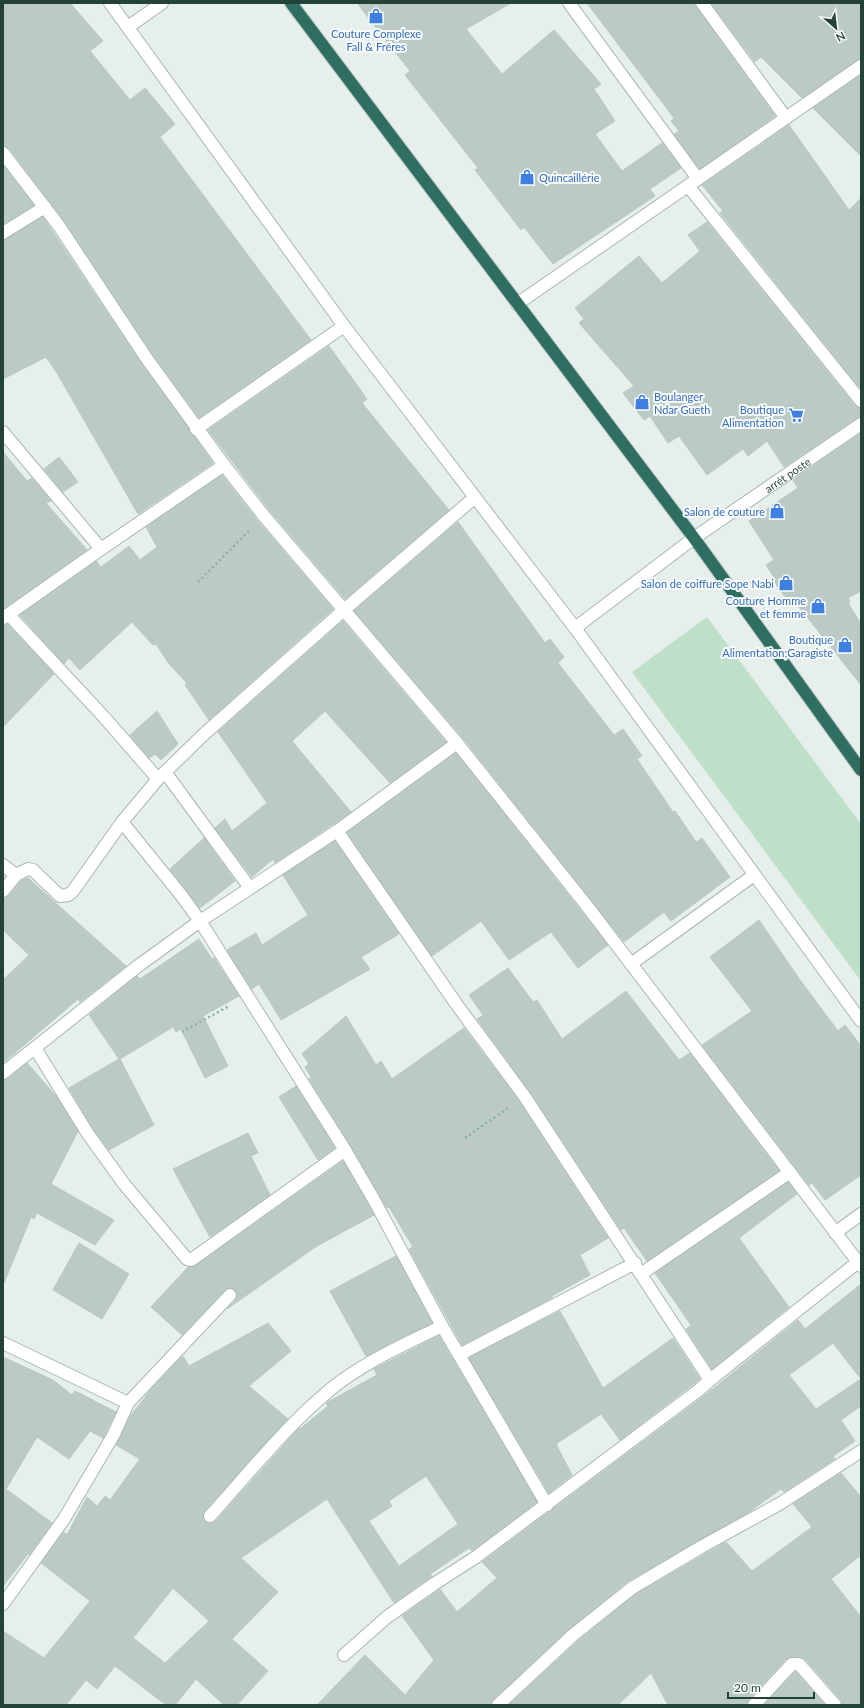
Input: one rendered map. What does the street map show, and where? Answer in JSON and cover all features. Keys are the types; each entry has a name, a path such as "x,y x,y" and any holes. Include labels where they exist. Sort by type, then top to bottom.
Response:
{"highway":[{"path":"291,3 694,538 861,770"}],"street":[{"path":"110,3 344,326 474,498 575,628 754,876 861,1020"},
{"path":"128,27 162,3"},
{"path":"569,3 698,179"},
{"path":"702,3 786,118"},
{"path":"517,304 861,66"},
{"path":"3,153 45,207 135,342 196,429 264,516 457,743 631,964 860,1264 699,1390 547,1505 476,1557 387,1617 344,1655"},
{"path":"688,186 861,401"},
{"path":"3,233 45,207"},
{"path":"196,429 344,326"},
{"name":"arrét poste","path":"575,628 694,538 861,424"},
{"path":"3,432 101,549"},
{"path":"224,465 101,549 6,617 162,776 250,888"},
{"path":"3,891 16,875 28,869 33,870 60,896 68,895 122,822 162,776 202,736 344,609 474,498"},
{"path":"3,1073 115,983 200,922 337,831 457,743"},
{"path":"122,822 181,895 200,922 345,1150 374,1200 442,1326 547,1505"},
{"path":"337,831 457,1005 525,1097 635,1263 710,1380"},
{"path":"3,865 16,875"},
{"path":"631,964 754,876"},
{"path":"35,1048 88,1134 115,1172 188,1259 191,1260 345,1150"},
{"path":"642,1274 790,1172"},
{"path":"835,1233 861,1214"},
{"path":"459,1355 635,1263"},
{"path":"3,1604 64,1519 114,1434 128,1403 230,1295"},
{"path":"210,1516 305,1412 332,1388 368,1363 442,1326"},
{"path":"3,1343 128,1403"},
{"path":"498,1705 573,1635 632,1588 701,1547 781,1503 861,1451"},
{"path":"754,1705 792,1664 796,1663 799,1664 835,1705"}],"path":[{"path":"198,582 264,516"},
{"path":"182,1032 247,996"},
{"path":"465,1138 525,1097"}],"green space":[{"path":"707,617 861,824 861,981 632,672"}],"building":[{"path":"3,3 70,3 103,41 90,51 130,100 145,88 175,124 160,137 311,340 199,418 153,355 65,222 9,148 3,146"},
{"path":"357,3 511,3 466,29 502,74 554,30 601,84 594,89 615,121 595,134 622,171 662,143 681,168 650,189 655,196 553,264 524,227 521,230 475,170 478,168 405,75 410,71"},
{"path":"587,3 695,3 696,7 775,116 700,169 674,134 679,131 671,121 674,118"},
{"path":"711,3 861,3 861,59 857,60 802,98 761,57 755,62"},
{"path":"861,75 861,156 813,108"},
{"path":"789,125 849,210 861,198 861,389 720,213 723,211 702,185"},
{"path":"3,165 34,205 3,224"},
{"path":"43,217 141,363 189,429 190,434 194,436 213,463 138,514 57,373 46,357 3,379 3,240"},
{"path":"707,222 855,406 861,408 861,417 857,418 784,467 767,441 748,456 743,449 707,475 679,436 668,443 650,416 644,420 623,393 634,386 579,323 584,319 575,308 639,256 662,283 700,251 688,235"},
{"path":"329,346 367,399 362,403 449,510 345,599 270,511 208,430"},
{"path":"861,433 861,591 848,598 850,602 848,603 861,624 861,685 792,598 787,600 772,578 774,577 766,565 774,560 749,521 798,488 793,480"},
{"path":"3,452 27,481 32,478 51,501 46,503 87,550 3,609"},
{"path":"59,457 78,482 63,492 44,469"},
{"path":"222,475 258,521 333,609 209,720 185,685 187,683 169,664 156,644 153,645 132,622 80,670 69,658 64,664 20,615 96,561 101,567 129,546 140,560 157,547 146,527"},
{"path":"458,522 545,643 550,639 564,657 558,663 614,735 623,729 642,756 637,759 673,812 675,811 696,842 702,838 730,877 671,921 664,912 624,942 463,738 354,611"},
{"path":"343,621 446,742 390,783 325,711 292,741 351,812 275,863 273,859 252,877 215,828 225,819 232,831 267,803 218,732"},
{"path":"7,624 54,674 3,727 3,625"},
{"path":"157,711 178,744 161,760 155,754 149,758 130,735"},
{"path":"456,753 608,945 578,968 551,932 509,960 481,921 432,956 347,833"},
{"path":"204,838 235,881 200,908 170,869"},
{"path":"335,841 399,934 361,957 370,969 281,1020 259,984 252,989 227,950 256,933 262,945 308,915 283,875"},
{"path":"28,878 126,966 80,1002 78,999 3,1063 3,980 29,955 3,930 3,898 9,896 21,881"},
{"path":"759,920 800,980 838,1031 845,1025 861,1046 861,1175 825,1200 812,1183 809,1185 702,1045 752,1011 710,957"},
{"path":"199,939 212,959 214,958 239,996 203,1016 228,1066 205,1078 181,1029 176,1032 173,1027 120,1059 154,1125 109,1150 94,1130 69,1088 119,1059 89,1015 137,976 140,979"},
{"path":"508,968 533,1002 537,1000 562,1039 626,991 679,1060 690,1053 779,1171 647,1261 624,1228 621,1230 531,1093 477,1019 483,1015 469,995"},
{"path":"346,1016 376,1065 381,1061 392,1079 464,1028 519,1101 608,1238 580,1255 590,1275 552,1296 552,1298 462,1345 409,1249 413,1247 389,1207 387,1208 351,1146 309,1079 311,1077 305,1067 309,1064 302,1054"},
{"path":"27,1063 56,1096 78,1131 51,1184 114,1220 95,1245 37,1213 34,1219 31,1217 4,1283 3,1080 8,1079"},
{"path":"296,1086 335,1148 318,1160 279,1097"},
{"path":"248,1133 258,1153 251,1156 270,1195 210,1237 173,1169"},
{"path":"343,1161 374,1215 317,1246 227,1309 236,1300 237,1293 232,1288 225,1290 182,1335 151,1307 188,1267 195,1266"},
{"path":"788,1182 797,1194 739,1238 789,1307 712,1369 686,1329 691,1325 655,1273"},
{"path":"79,1243 129,1274 102,1319 53,1290"},
{"path":"396,1256 432,1323 366,1356 330,1291"},
{"path":"861,1284 861,1379 861,1406 841,1420 855,1441 833,1456 835,1459 784,1492 781,1489 749,1512 627,1582 568,1630 493,1700 491,1705 317,1705 365,1655 405,1695 434,1660 402,1616 440,1589 457,1612 497,1578 482,1562 704,1396 798,1320 805,1329","holes":["833,1343 861,1379 816,1409 789,1375"]},
{"path":"560,1311 603,1388 673,1338 700,1379 620,1440 601,1414 556,1444 572,1475 549,1493 469,1358"},
{"path":"268,1323 291,1351 249,1386 288,1419 204,1511 203,1518 205,1522 212,1523 216,1521 299,1428 300,1429 328,1406 326,1403 377,1375 374,1369 439,1336 537,1502 472,1551 469,1548 430,1574 432,1576 394,1603 327,1499 241,1558 278,1592 232,1639 268,1671 237,1705 224,1705 196,1679 175,1705 166,1705 115,1666 97,1689 86,1680 66,1705 3,1705 3,1631 44,1658 90,1601 41,1563 64,1532 67,1535 87,1497 97,1506 105,1496 110,1500 140,1459 116,1445 131,1415 154,1386 183,1356 189,1366","holes":["426,1476 458,1524 399,1566 369,1521 392,1506 389,1501","173,1588 209,1621 165,1663 133,1638"]},
{"path":"3,1357 53,1380 72,1395 75,1391 116,1412 103,1438 90,1431 69,1459 37,1437 6,1489 52,1523 29,1555 28,1554 3,1586"},
{"path":"841,1473 861,1497 861,1555 831,1579 861,1617 861,1705 842,1705 841,1700 805,1659 799,1656 786,1659 748,1700 747,1705 668,1705 651,1673 618,1705 509,1705 578,1641 636,1594 726,1542 752,1571 812,1527 793,1504"},
{"path":"795,1672 825,1705 764,1705"}],"place":[{"name":"Couture Complexe Fall & Fréres","path":"376,16"},
{"name":"Quincaillérie","path":"527,177"},
{"name":"Boulanger Ndar Gueth","path":"642,402"},
{"name":"Boutique Alimentation","path":"796,415"},
{"name":"Salon de couture","path":"777,511"},
{"name":"Salon de coiffure Sope Nabi","path":"786,583"},
{"name":"Couture Homme et femme","path":"818,606"},
{"name":"Boutique Alimentation;Garagiste","path":"845,645"}]}
